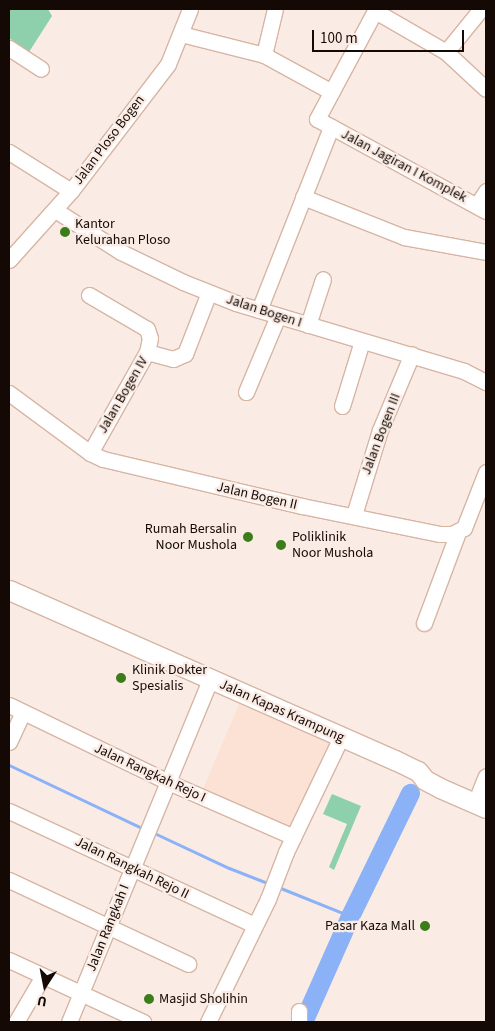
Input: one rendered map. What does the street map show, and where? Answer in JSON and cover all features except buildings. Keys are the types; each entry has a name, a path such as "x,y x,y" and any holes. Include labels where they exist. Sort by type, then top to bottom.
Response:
{"main road":[{"name":"Jalan Kapas Krampung","path":"9,590 418,770 429,770 484,793"}],"street":[{"name":"Jalan Ploso Bogen","path":"9,260 71,191 168,64 190,9"},
{"path":"264,55 275,9"},
{"path":"181,34 264,55 332,92 375,9 446,52 486,89"},
{"path":"446,52 481,9"},
{"path":"9,48 41,69"},
{"name":"Jalan Jagiran I Komplek","path":"332,92 317,119 482,208 486,191"},
{"path":"259,310 331,127"},
{"path":"9,152 71,191"},
{"path":"303,197 404,237 486,252"},
{"name":"Jalan Bogen I","path":"55,210 140,262 209,292 278,316 412,354 464,371 486,382"},
{"path":"308,325 323,279"},
{"name":"Jalan Bogen IV","path":"90,453 146,352 173,359 182,357 191,342 209,292"},
{"path":"89,295 148,329 150,338 146,352"},
{"path":"246,392 278,316"},
{"path":"342,406 362,341"},
{"name":"Jalan Bogen III","path":"354,515 380,430 412,354"},
{"name":"Jalan Bogen II","path":"9,393 90,453 115,463 302,506 354,515 440,534 458,532"},
{"path":"424,623 458,532 466,525 486,472"},
{"name":"Jalan Rangkah I","path":"69,1022 210,680"},
{"name":"Jalan Rangkah Rejo I","path":"9,705 168,782 294,837"},
{"path":"9,742 23,712"},
{"path":"208,1022 268,899 294,837 341,737"},
{"name":"Jalan Rangkah Rejo II","path":"9,810 255,925"},
{"path":"9,880 188,964"},
{"path":"9,960 81,994 123,1018 144,1022"},
{"path":"16,1022 43,976"}],"shaded area":[{"path":"239,704 332,743 294,833 201,793"}],"green space":[{"path":"9,9 48,9 52,16 29,52 9,38"},
{"path":"332,794 361,806 334,870 329,867 347,824 323,814"}],"waterway":[{"path":"9,765 144,829"},
{"path":"303,1022 350,916 410,793"},
{"path":"152,832 229,868 270,884"},
{"path":"278,887 350,916"}],"place":[{"name":"Kantor Kelurahan Ploso","path":"65,232"},
{"name":"Rumah Bersalin Noor Mushola","path":"248,537"},
{"name":"Poliklinik Noor Mushola","path":"281,545"},
{"name":"Klinik Dokter Spesialis","path":"121,678"},
{"name":"Pasar Kaza Mall","path":"425,926"},
{"name":"Masjid Sholihin","path":"149,999"}]}
